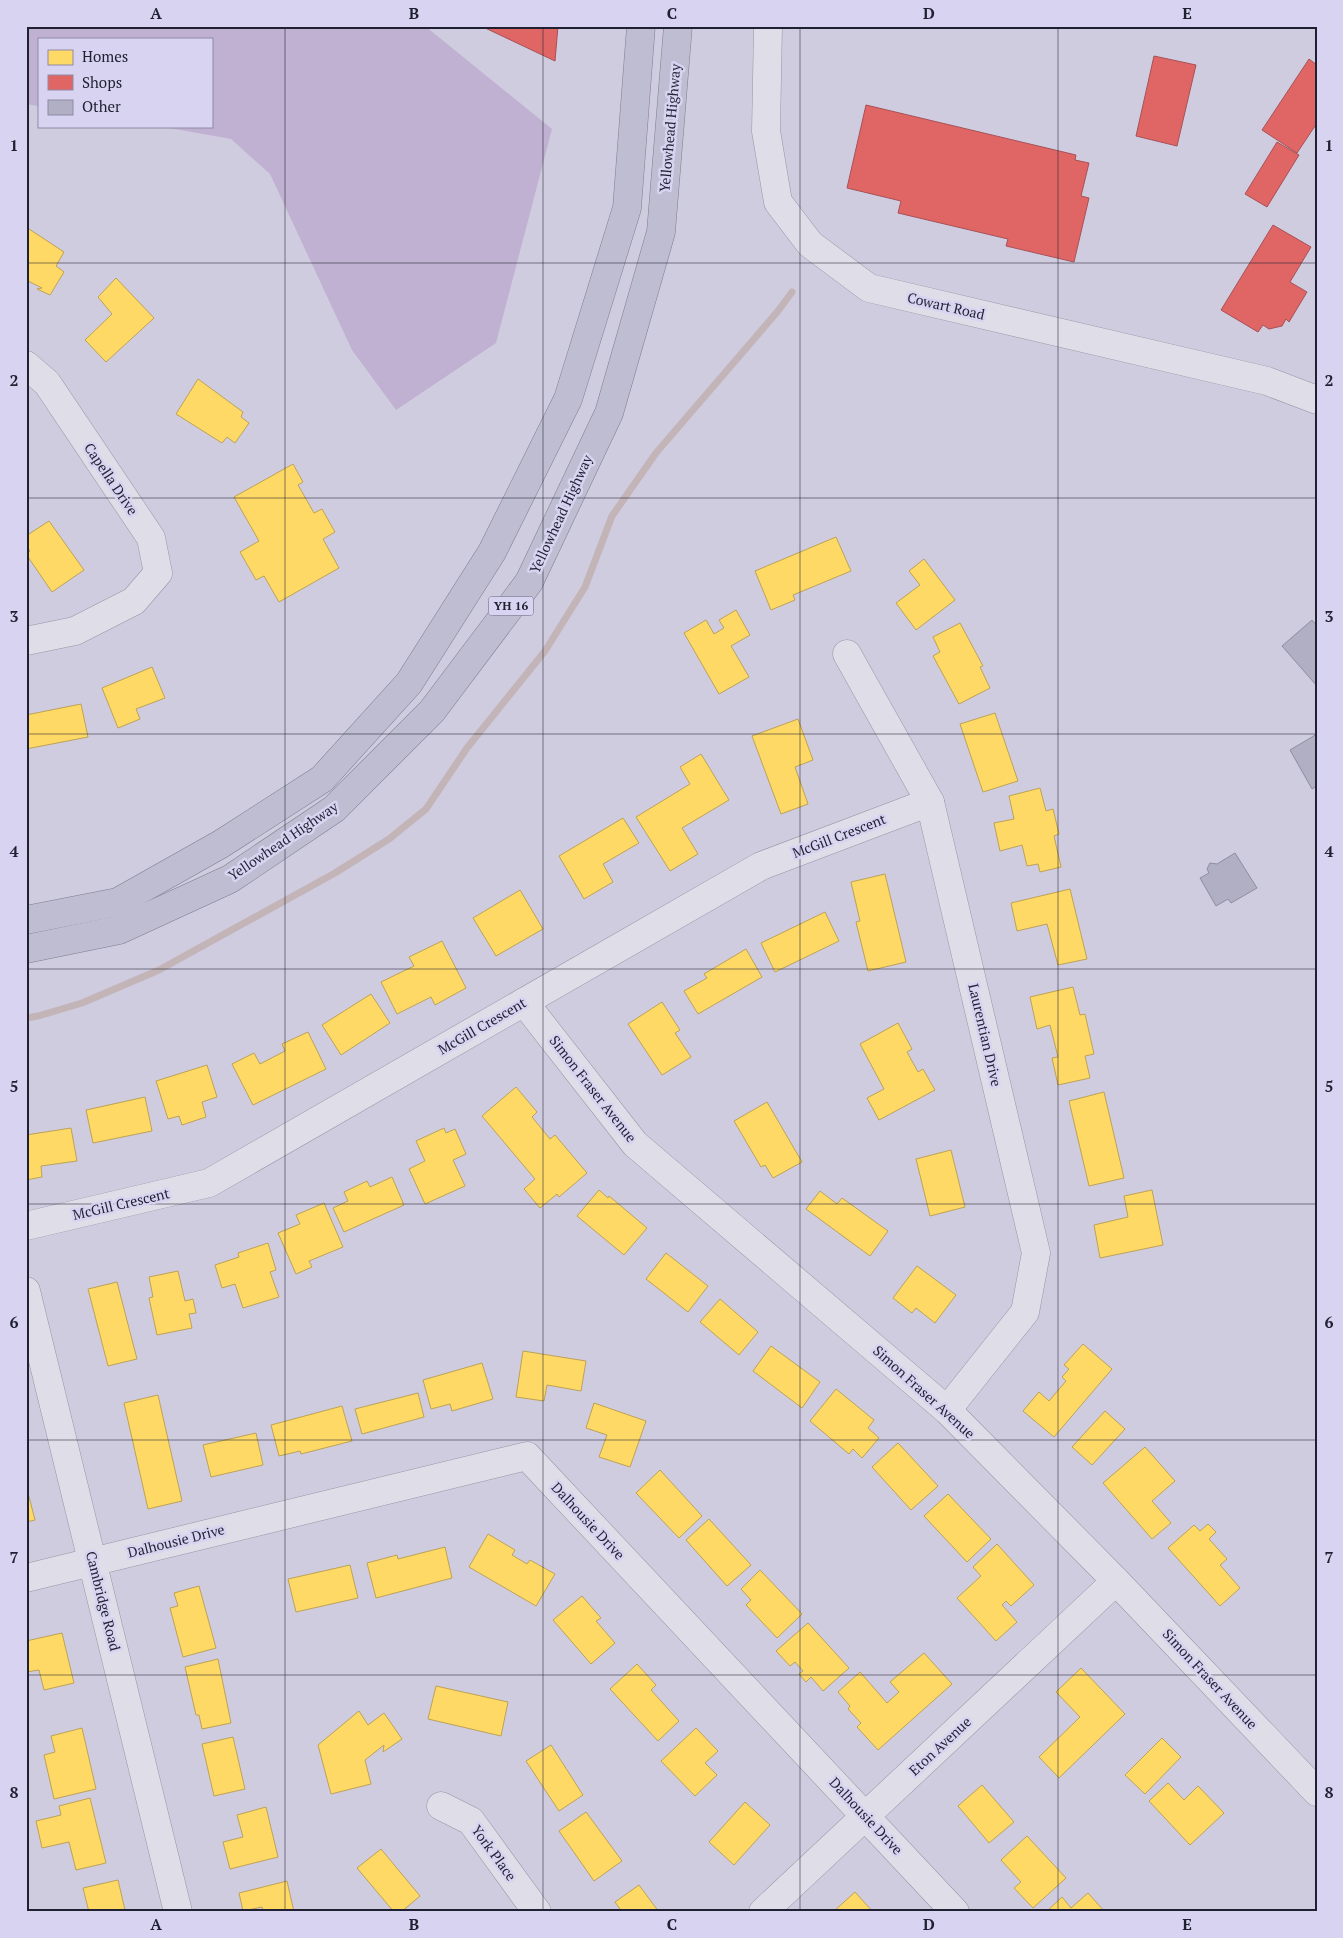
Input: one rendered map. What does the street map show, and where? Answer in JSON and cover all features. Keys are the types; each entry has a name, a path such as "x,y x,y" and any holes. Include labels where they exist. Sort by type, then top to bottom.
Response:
{"highway":[{"path":"26,920 118,902 221,844 322,779 409,683 492,552 568,399 627,208 641,26"},
{"name":"Yellowhead Highway","path":"26,949 119,930 230,879 334,809 432,711 529,582 608,413 662,232 678,26"}],"street":[{"name":"Cowart Road","path":"768,26 766,131 778,202 810,244 869,288 1267,381 1317,400"},
{"name":"Capella Drive","path":"26,365 47,383 151,538 158,573 134,602 74,631 26,641"},
{"name":"Laurentian Drive","path":"847,654 930,802 1036,1253 1025,1312 947,1410"},
{"name":"McGill Crescent","path":"26,1226 209,1183 761,866 930,802"},
{"name":"Simon Fraser Avenue","path":"524,1002 635,1144 947,1410 1116,1581 1317,1792"},
{"name":"Cambridge Road","path":"26,1291 178,1912"},
{"name":"Dalhousie Drive","path":"93,1561 527,1456 955,1912"},
{"path":"26,1578 93,1561"},
{"name":"Eton Avenue","path":"763,1912 1116,1581"},
{"name":"York Place","path":"441,1806 471,1821 537,1912"}],"shaded area":[{"path":"26,26 425,26 552,129 496,343 396,410 352,350 270,174 231,139 169,128 212,128 212,38 38,38 38,106 26,104"}],"building: Homes":[{"path":"26,227 64,252 56,266 64,272 50,295 37,289 42,288 26,280"},
{"path":"116,278 154,318 106,362 85,340 112,314 98,297"},
{"path":"198,379 243,412 241,417 249,423 235,443 227,437 222,443 176,414"},
{"path":"293,464 303,482 298,485 314,513 322,509 335,532 323,539 339,568 279,602 264,576 256,580 240,552 259,541 234,497"},
{"path":"49,521 84,570 52,592 26,554 30,551 26,546 26,536"},
{"path":"836,537 851,571 793,595 795,600 771,610 755,571"},
{"path":"924,559 955,600 916,630 896,603 920,585 909,571"},
{"path":"736,610 750,635 731,646 749,677 719,694 684,633 706,620 714,634 724,628 719,620"},
{"path":"960,623 983,666 980,667 990,688 959,704 933,656 940,652 933,637"},
{"path":"152,667 165,698 136,709 140,719 118,728 102,688"},
{"path":"81,704 88,737 26,749 26,715"},
{"path":"995,713 1018,781 983,792 960,724"},
{"path":"798,719 813,760 795,767 808,804 781,814 752,736"},
{"path":"701,754 729,800 682,828 698,854 670,871 636,817 690,784 680,767"},
{"path":"1040,788 1046,811 1053,809 1059,834 1054,836 1061,867 1040,872 1038,864 1027,866 1022,845 1000,851 994,823 1014,819 1009,796"},
{"path":"623,818 639,843 603,864 613,882 584,899 559,856"},
{"path":"885,874 906,962 868,971 856,922 860,921 851,882"},
{"path":"1070,889 1087,959 1058,965 1047,924 1017,931 1011,903"},
{"path":"520,890 543,929 496,956 473,918"},
{"path":"825,912 839,941 775,972 761,943"},
{"path":"442,941 466,988 435,1005 431,997 397,1014 381,982 414,966 409,957"},
{"path":"746,949 762,977 698,1014 684,991 707,978 704,974"},
{"path":"1073,987 1080,1015 1085,1014 1094,1054 1085,1056 1090,1078 1058,1085 1052,1058 1058,1057 1050,1025 1037,1029 1030,997"},
{"path":"371,994 390,1023 341,1055 322,1025"},
{"path":"662,1002 680,1030 675,1033 691,1057 662,1075 628,1024"},
{"path":"898,1023 912,1049 907,1052 918,1072 923,1069 935,1090 879,1120 867,1098 884,1089 860,1044"},
{"path":"308,1032 326,1069 253,1105 232,1064 254,1053 260,1064 285,1051 282,1044"},
{"path":"207,1065 217,1097 202,1102 206,1117 182,1125 179,1116 168,1119 156,1081"},
{"path":"516,1087 537,1112 532,1117 550,1139 555,1135 587,1173 559,1197 557,1194 540,1208 524,1189 535,1179 482,1116"},
{"path":"1104,1092 1124,1178 1089,1186 1069,1101"},
{"path":"145,1097 152,1131 93,1143 86,1110"},
{"path":"767,1102 802,1162 773,1178 765,1165 761,1167 734,1121"},
{"path":"71,1128 77,1161 41,1166 42,1177 26,1180 26,1135"},
{"path":"444,1128 446,1133 455,1129 466,1154 453,1160 465,1186 425,1204 409,1169 425,1161 416,1141"},
{"path":"951,1150 965,1207 930,1216 916,1159"},
{"path":"392,1177 404,1205 344,1232 333,1208 348,1201 344,1192 367,1181 370,1187"},
{"path":"599,1190 608,1198 609,1196 647,1228 624,1255 577,1216"},
{"path":"1152,1190 1163,1245 1100,1258 1094,1225 1128,1217 1124,1196"},
{"path":"820,1191 837,1204 842,1198 888,1231 870,1256 806,1209"},
{"path":"324,1203 343,1247 309,1261 312,1267 296,1274 278,1233 300,1224 296,1215"},
{"path":"268,1243 276,1270 270,1272 279,1297 243,1308 235,1284 222,1288 215,1265 239,1257 238,1253"},
{"path":"666,1253 708,1286 688,1312 646,1279"},
{"path":"917,1266 956,1295 935,1323 916,1308 912,1313 893,1298"},
{"path":"178,1271 185,1301 193,1299 196,1313 189,1314 192,1328 157,1335 149,1298 153,1297 149,1277"},
{"path":"117,1282 137,1359 108,1366 88,1289"},
{"path":"720,1299 758,1332 739,1355 700,1322"},
{"path":"1083,1344 1112,1369 1054,1437 1023,1411 1039,1392 1049,1401 1066,1381 1062,1377 1069,1369 1064,1365"},
{"path":"771,1346 820,1382 802,1408 753,1371"},
{"path":"523,1351 586,1361 581,1391 547,1385 544,1401 516,1397"},
{"path":"482,1363 493,1399 452,1411 450,1404 431,1409 423,1380"},
{"path":"836,1389 874,1420 868,1428 879,1438 862,1458 853,1449 849,1454 810,1421"},
{"path":"418,1393 424,1417 362,1434 355,1409"},
{"path":"158,1395 182,1501 148,1509 124,1403"},
{"path":"594,1403 646,1421 630,1467 599,1457 607,1435 586,1428"},
{"path":"342,1406 352,1441 301,1454 300,1451 279,1456 271,1425"},
{"path":"1105,1411 1125,1429 1092,1465 1072,1447"},
{"path":"256,1433 263,1465 211,1477 203,1445"},
{"path":"898,1443 938,1486 911,1510 872,1467"},
{"path":"1145,1447 1175,1481 1152,1501 1171,1523 1152,1539 1103,1483"},
{"path":"660,1470 702,1516 679,1538 636,1493"},
{"path":"26,1485 35,1520 26,1522"},
{"path":"948,1494 991,1539 967,1562 924,1516"},
{"path":"709,1519 751,1565 727,1586 686,1540"},
{"path":"1208,1524 1216,1532 1209,1539 1227,1559 1220,1565 1240,1588 1220,1606 1168,1548 1194,1525 1200,1531"},
{"path":"488,1534 515,1550 512,1555 527,1564 530,1560 555,1574 536,1606 469,1567"},
{"path":"997,1544 1034,1585 1011,1606 1006,1601 1002,1605 1017,1622 996,1641 957,1598 981,1576 973,1567"},
{"path":"445,1547 452,1578 376,1598 367,1563 397,1555 398,1559"},
{"path":"350,1565 358,1598 296,1612 288,1579"},
{"path":"760,1570 802,1614 777,1638 746,1605 751,1600 741,1589"},
{"path":"199,1586 216,1648 183,1657 170,1608 178,1606 174,1593"},
{"path":"582,1596 601,1618 596,1621 615,1643 591,1664 553,1620"},
{"path":"808,1623 849,1668 823,1691 811,1677 806,1682 799,1674 803,1671 795,1662 790,1666 776,1651"},
{"path":"62,1633 74,1683 44,1690 39,1670 26,1672 26,1641"},
{"path":"924,1653 952,1684 878,1750 857,1727 861,1723 848,1709 850,1706 838,1692 860,1672 887,1703 899,1692 890,1682"},
{"path":"218,1659 231,1723 202,1729 199,1715 196,1715 185,1667"},
{"path":"637,1664 656,1685 651,1690 679,1721 658,1741 610,1689"},
{"path":"1081,1668 1125,1714 1059,1778 1039,1757 1080,1717 1056,1692"},
{"path":"436,1686 508,1702 501,1736 428,1719"},
{"path":"359,1711 368,1725 384,1713 402,1739 383,1752 384,1745 365,1760 371,1784 331,1794 318,1745"},
{"path":"82,1728 96,1789 54,1799 44,1755 55,1752 51,1736"},
{"path":"696,1728 718,1751 705,1763 717,1775 695,1796 661,1761"},
{"path":"233,1737 245,1789 214,1796 202,1744"},
{"path":"1162,1738 1181,1757 1145,1794 1125,1775"},
{"path":"551,1745 583,1795 559,1811 526,1761"},
{"path":"1168,1783 1184,1800 1198,1786 1224,1813 1190,1845 1149,1801"},
{"path":"982,1785 1014,1822 989,1843 958,1806"},
{"path":"90,1798 106,1863 76,1870 69,1842 42,1848 36,1821 61,1815 59,1806"},
{"path":"745,1802 770,1825 734,1865 709,1842"},
{"path":"266,1807 278,1857 230,1869 223,1842 243,1837 237,1815"},
{"path":"586,1812 622,1861 594,1881 559,1831"},
{"path":"1027,1836 1066,1878 1033,1908 1014,1888 1021,1882 1001,1860"},
{"path":"381,1849 420,1896 401,1912 394,1912 357,1868"},
{"path":"118,1880 125,1910 120,1912 89,1912 83,1888"},
{"path":"287,1881 294,1912 263,1912 262,1907 243,1911 239,1893"},
{"path":"639,1885 659,1912 622,1912 615,1902"},
{"path":"855,1892 873,1912 833,1912"},
{"path":"1088,1893 1105,1912 1046,1912 1062,1897 1071,1908"}],"building: Shops":[{"path":"481,26 558,26 555,61"},
{"path":"1154,56 1196,65 1177,146 1136,136"},
{"path":"1309,59 1317,65 1317,123 1297,153 1262,130"},
{"path":"866,105 1076,155 1075,160 1089,163 1081,196 1089,198 1074,262 1006,246 1008,239 898,213 901,201 847,188"},
{"path":"1277,142 1299,155 1267,207 1245,194"},
{"path":"1273,225 1311,247 1290,282 1307,292 1289,322 1286,319 1282,326 1269,329 1263,325 1258,332 1221,310"}],"building: Other":[{"path":"1312,620 1317,626 1317,686 1282,646"},
{"path":"1317,734 1317,786 1312,789 1290,750"},
{"path":"1235,853 1257,888 1231,903 1228,899 1216,906 1200,878 1209,873 1207,869 1210,863 1217,864"}],"waterway":[{"path":"26,1018 82,1003 159,970 335,873 389,839 426,809 467,748 545,651 585,587 612,516 656,453 778,311 792,292"}]}
